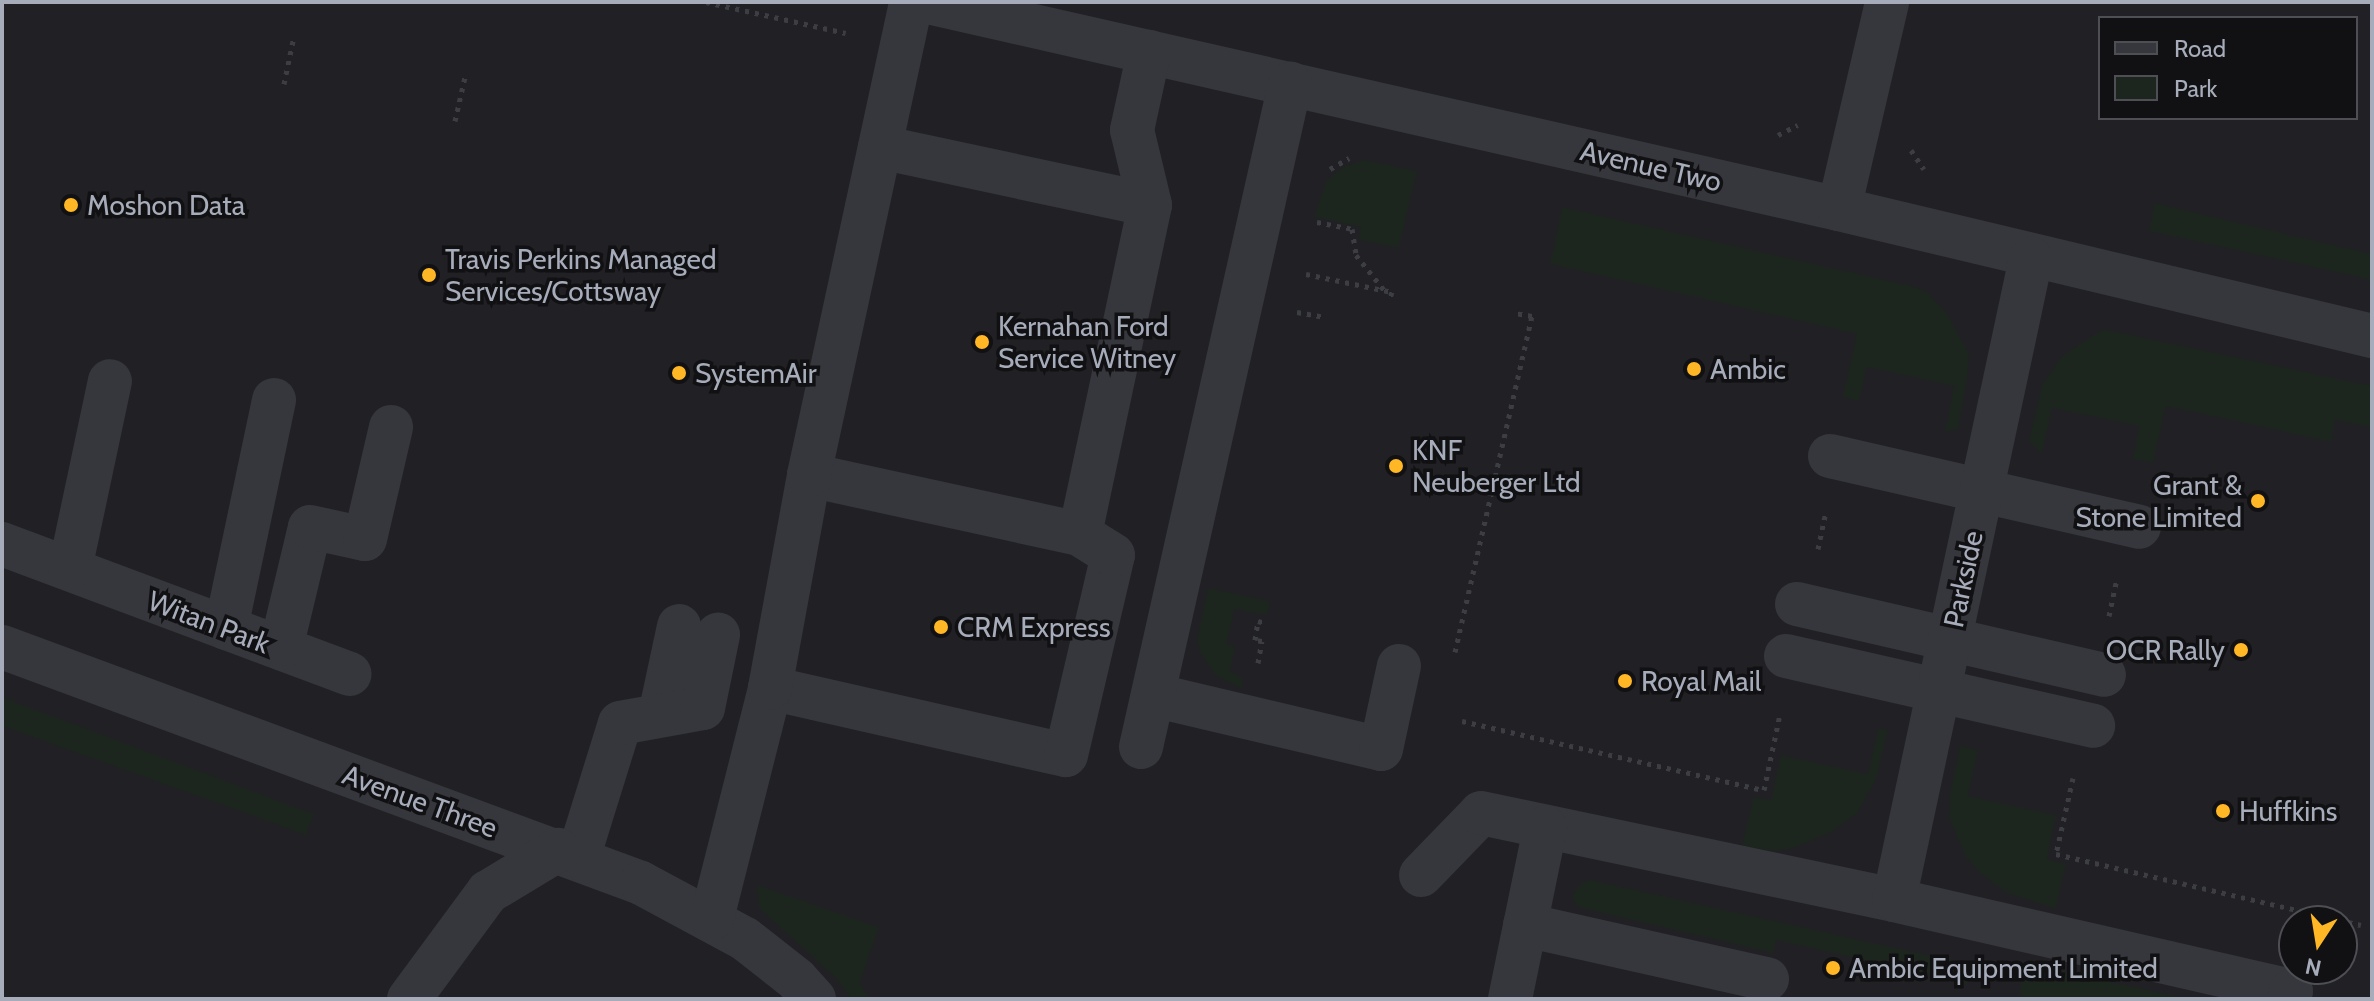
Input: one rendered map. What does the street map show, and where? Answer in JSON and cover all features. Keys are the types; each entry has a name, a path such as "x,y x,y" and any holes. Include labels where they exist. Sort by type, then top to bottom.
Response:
{"street":[{"path":"712,918 770,688 809,475 911,2"},
{"name":"Avenue Two","path":"928,2 1839,209 2031,258 2372,336"},
{"path":"1839,209 1887,2"},
{"path":"1080,534 1150,205 1132,130 1149,52"},
{"path":"1141,747 1290,84"},
{"path":"880,147 1150,205"},
{"name":"Parkside","path":"1894,900 2031,258"},
{"path":"70,569 110,381"},
{"path":"226,628 274,400"},
{"path":"281,648 310,527 365,539 391,427"},
{"path":"1830,456 2139,527"},
{"path":"770,688 1066,755 1113,555 1080,534 809,475"},
{"name":"Witan Park","path":"2,544 349,674"},
{"path":"1797,604 2104,675"},
{"path":"409,999 488,892 568,854 620,723 703,708 698,630"},
{"name":"Avenue Three","path":"2,647 641,883 712,918 774,961 814,999"},
{"path":"1786,656 1938,692 2084,745"},
{"path":"1153,695 1381,749 1399,666"},
{"path":"1421,875 1481,813 1894,900 2291,991 2289,999"},
{"path":"1510,999 1545,828"},
{"path":"1525,925 1767,979"}],"path":[{"path":"284,84 294,36"},
{"path":"455,121 465,77"},
{"path":"1906,141 1927,173"},
{"path":"1299,275 1392,292 1389,300"},
{"path":"1286,309 1324,317"},
{"path":"1453,662 1532,316 1515,313"},
{"path":"1817,552 1826,510"},
{"path":"2108,620 2117,577"},
{"path":"1462,721 1764,790 1782,706"},
{"path":"2084,745 2056,854 2361,925"}],"shaded area":[{"path":"2,2 2372,2 2372,999 2,999"}],"green space":[{"path":"1365,160 1417,171 1399,248 1359,240 1361,227 1314,217 1326,181 1343,167"},
{"path":"2154,203 2372,254 2372,280 2149,231"},
{"path":"1562,207 1912,286 1927,292 1947,314 1969,353 1958,429 1945,432 1954,386 1867,367 1859,401 1843,397 1857,334 1550,264"},
{"path":"2103,329 2372,386 2372,428 2335,420 2331,442 2166,406 2153,463 2133,459 2139,426 2052,408 2042,454 2029,441 2042,385 2062,356"},
{"path":"1208,588 1270,601 1267,615 1234,609 1227,644 1235,647 1230,671 1243,678 1242,689 1216,676 1201,654 1197,640"},
{"path":"2,697 314,814 306,835 2,726"},
{"path":"1878,728 1888,730 1877,777 1858,812 1832,832 1791,849 1766,851 1742,846 1753,797 1771,800 1781,755 1868,774"},
{"path":"1960,746 1978,750 1968,796 2056,815 2047,859 2066,864 2056,909 2007,893 1982,875 1966,857 1949,818 1950,793"},
{"path":"1590,880 1972,965 1968,984 1776,940 1773,953 1577,907 1572,896 1581,883"},
{"path":"757,885 879,927 860,983 870,999 851,999 838,980 759,908"},
{"path":"2025,963 2188,999 2035,999 2019,995"}],"place":[{"name":"Moshon Data","path":"71,205"},
{"name":"Travis Perkins Managed Services/Cottsway","path":"429,275"},
{"name":"Kernahan Ford Service Witney","path":"982,342"},
{"name":"Ambic","path":"1694,369"},
{"name":"SystemAir","path":"679,373"},
{"name":"KNF Neuberger Ltd","path":"1396,466"},
{"name":"Grant & Stone Limited","path":"2258,501"},
{"name":"CRM Express","path":"941,627"},
{"name":"OCR Rally","path":"2241,650"},
{"name":"Royal Mail","path":"1625,681"},
{"name":"Huffkins","path":"2223,811"},
{"name":"Ambic Equipment Limited","path":"1833,968"}]}
